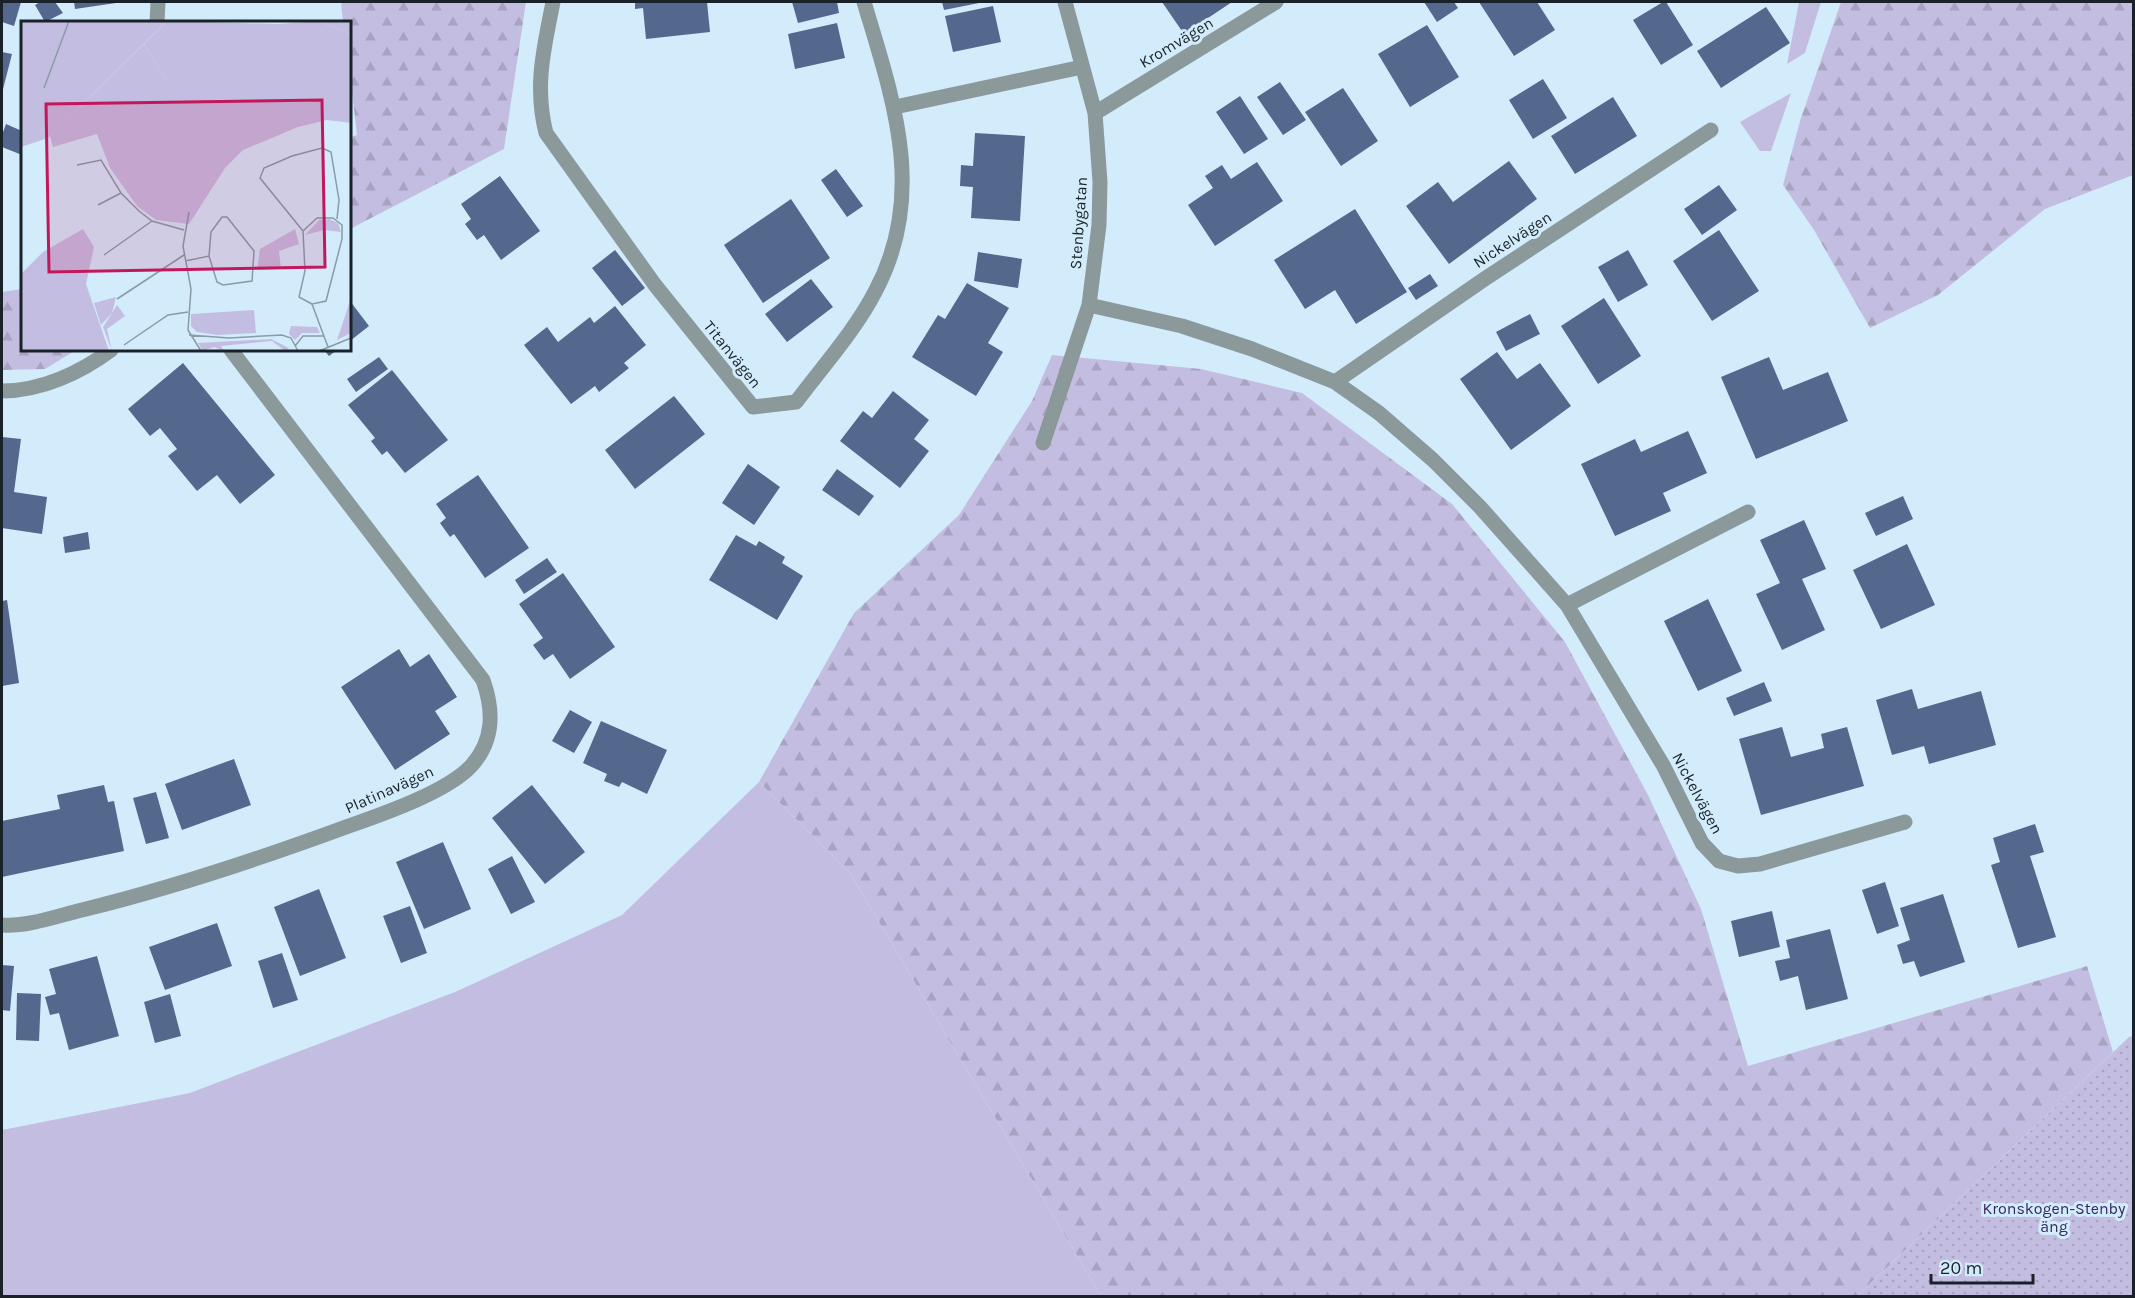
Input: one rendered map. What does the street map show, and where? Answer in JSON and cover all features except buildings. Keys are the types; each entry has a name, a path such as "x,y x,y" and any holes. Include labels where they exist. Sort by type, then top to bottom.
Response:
{"street":[{"path":"157,21 158,2"},
{"name":"Titanvägen","path":"553,2 540,72 539,106 546,133 655,285 753,407 796,402 857,321 877,289 899,225 904,186 895,107 864,2"},
{"name":"Stenbygatan","path":"1043,443 1089,305 1099,214 1100,182 1095,113 1065,2"},
{"name":"Kromvägen","path":"1095,113 1276,2"},
{"path":"895,107 1082,68"},
{"name":"Nickelvägen","path":"1335,382 1486,278 1711,130"},
{"name":"Nickelvägen","path":"1089,305 1182,326 1252,349 1335,382 1379,413 1433,460 1480,507 1567,605 1664,765 1702,843 1719,861 1738,866 1761,864 1905,822"},
{"path":"2,391 31,388 57,381 84,368 110,351"},
{"name":"Platinavägen","path":"2,925 38,921 163,890 239,867 384,813 426,795 464,772 482,752 489,736 490,699 483,680 232,351"},
{"path":"1567,605 1748,512"}],"green space":[{"path":"341,2 526,2 504,149 351,228 351,137 357,135 351,84 351,21 343,21"},
{"path":"1799,2 1821,2 1805,53 1787,64"},
{"path":"1841,2 2133,2 2133,175 2045,209 1938,295 1870,328 1814,230 1783,185 1800,121"},
{"path":"1791,93 1771,151 1760,151 1740,122"},
{"path":"21,289 21,351 74,351 45,369 2,370 2,292"},
{"path":"1052,355 1201,369 1302,393 1452,504 1565,642 1648,795 1701,909 1748,1066 2087,966 2113,1052 1857,1296 1101,1296 850,873 759,782 854,613 959,515 1032,401"},
{"path":"759,782 850,873 1101,1296 2,1296 2,1130 190,1093 455,992 622,915"},
{"name":"Kronskogen-Stenby äng","path":"2133,1036 2133,1296 1857,1296 2129,1037"}]}
